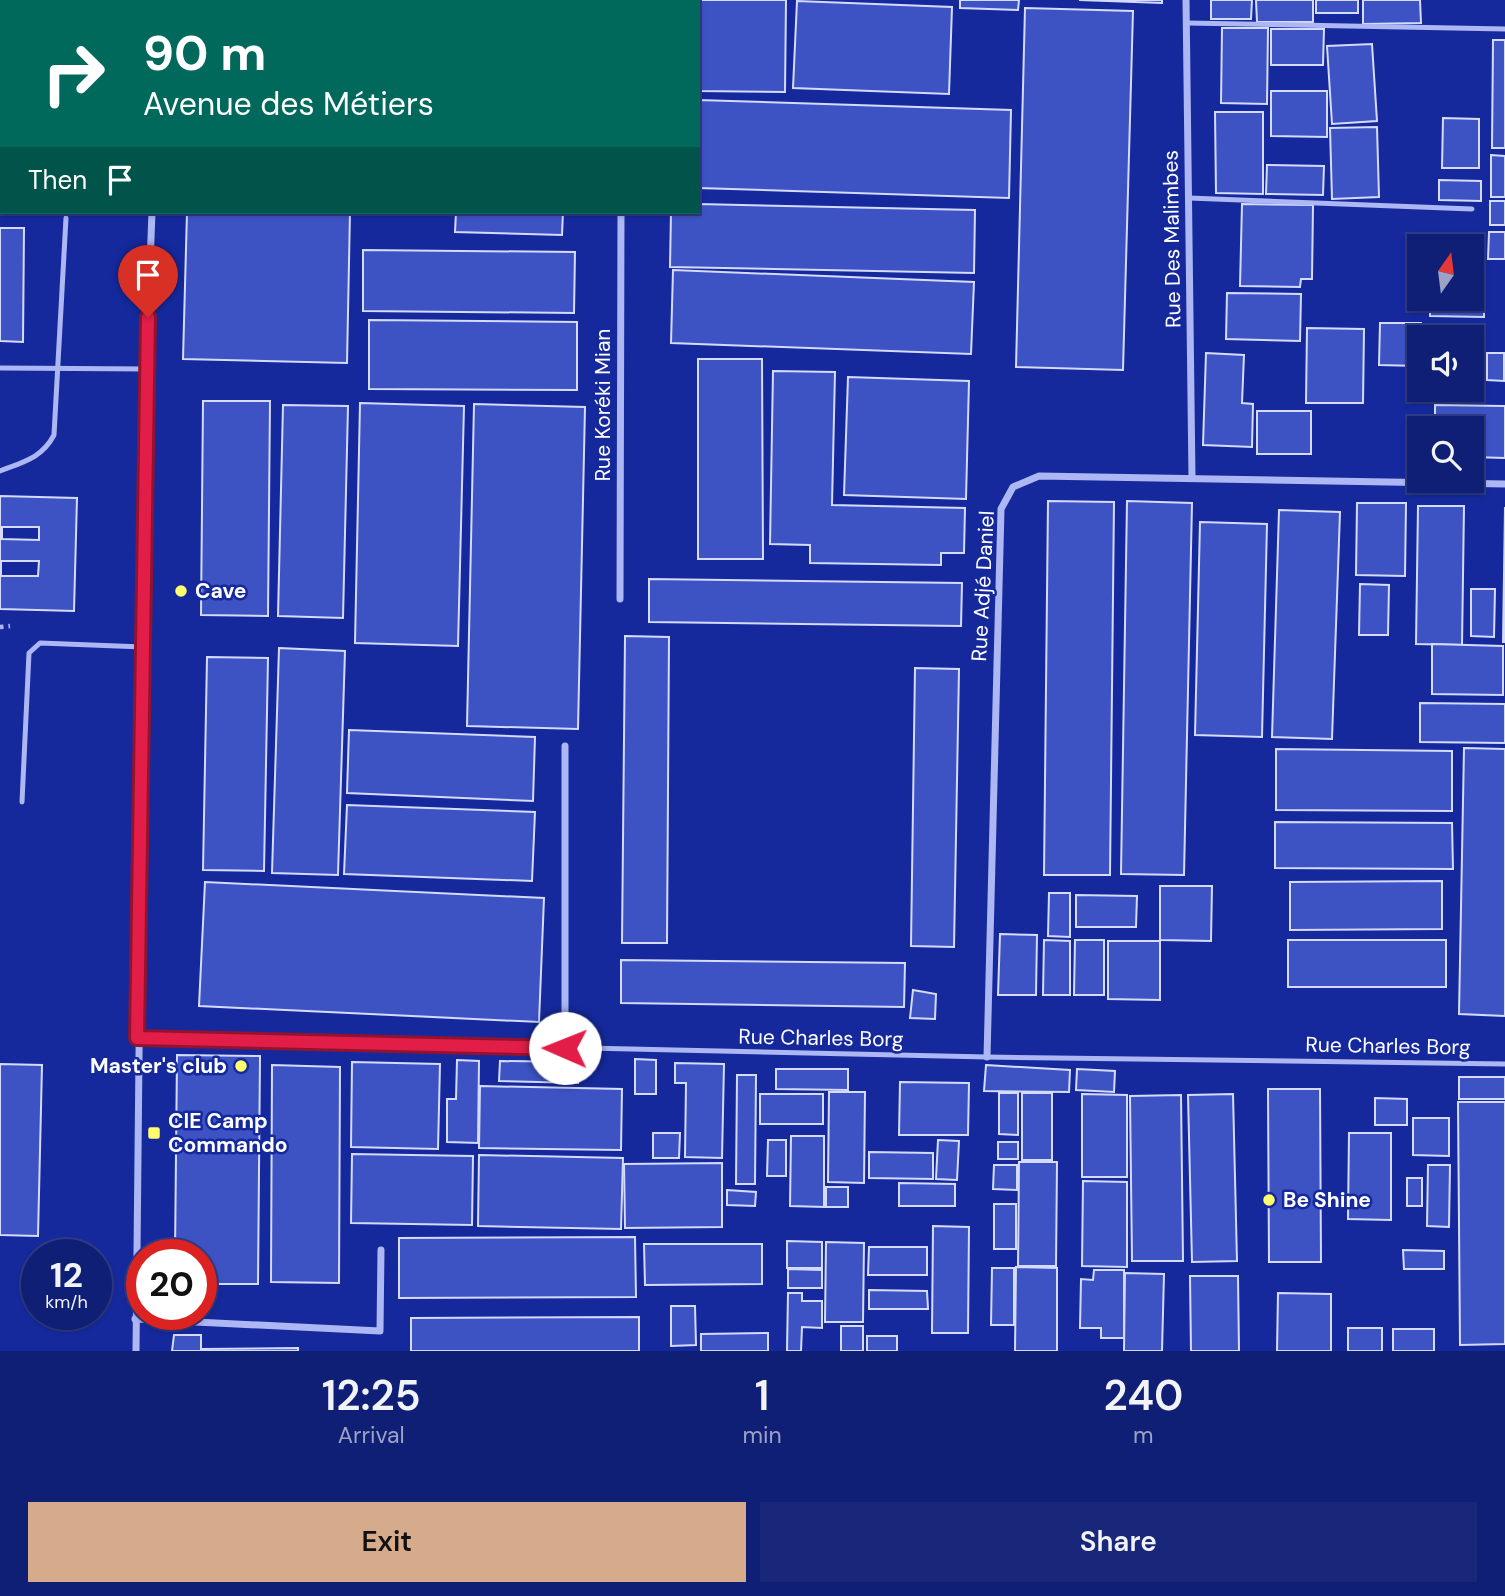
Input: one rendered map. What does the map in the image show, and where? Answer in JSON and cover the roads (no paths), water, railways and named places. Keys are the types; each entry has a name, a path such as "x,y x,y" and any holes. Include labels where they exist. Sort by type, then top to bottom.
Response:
{"street":[{"name":"Rue Des Malimbes","path":"1186,0 1192,478"},
{"path":"136,1239 146,369 152,214"},
{"name":"Rue Koréki Mian","path":"620,599 621,214"},
{"name":"Rue Adjé Daniel","path":"987,1057 1001,509 1013,487 1039,476 1505,484"},
{"path":"565,746 565,1048"},
{"path":"217,1323 380,1331 381,1250"},
{"path":"135,1330 136,1351"}],"lane":[{"path":"1186,23 1505,29"},
{"path":"1189,198 1472,209"},
{"path":"0,471 46,450 54,435 60,368 66,218"},
{"path":"0,368 146,369"},
{"path":"22,802 29,653 33,647 40,643 142,647"},
{"name":"Rue Charles Borg","path":"137,1038 987,1057 1505,1064"}],"place":[{"name":"Cave","path":"181,591"},
{"name":"Master's club","path":"241,1066"},
{"name":"CIE Camp Commando","path":"154,1133"},
{"name":"Be Shine","path":"1269,1200"}]}
